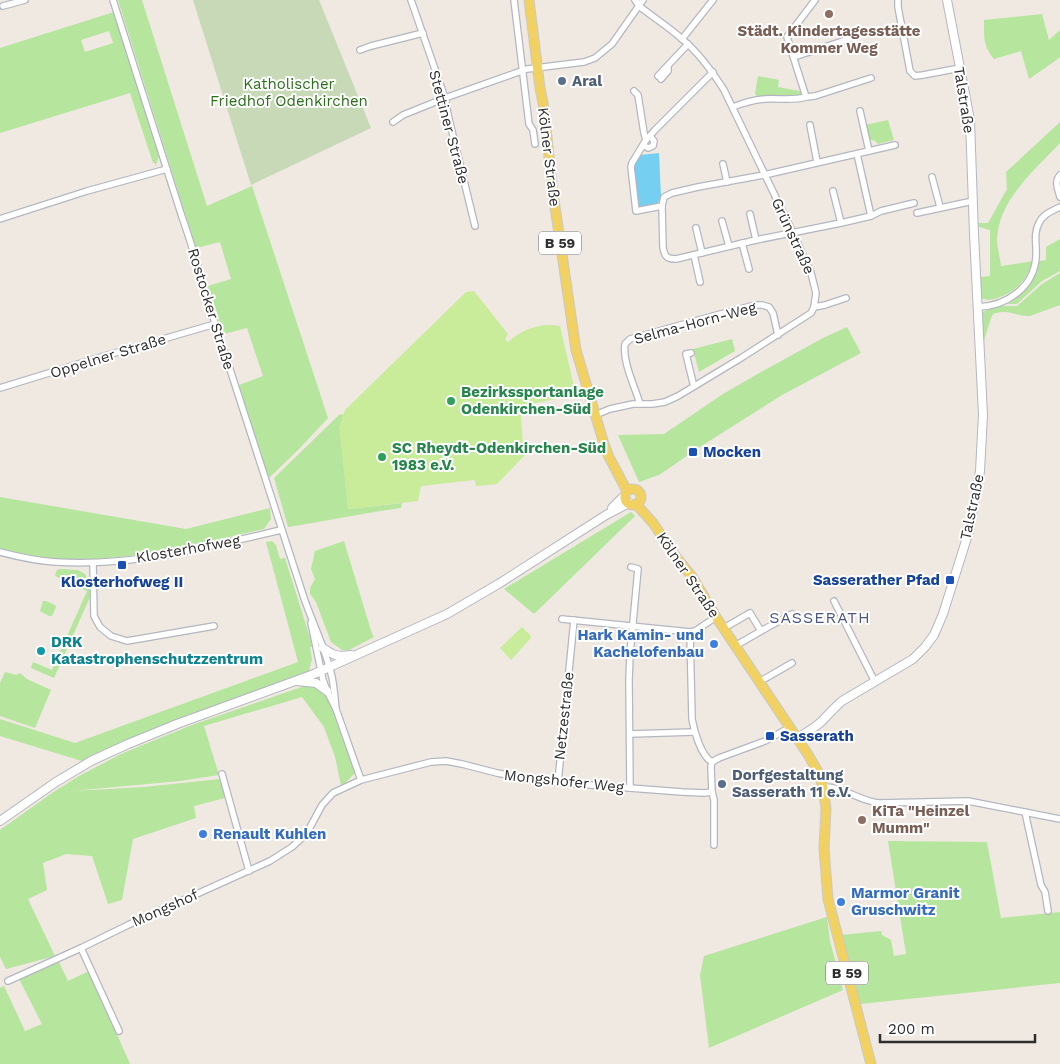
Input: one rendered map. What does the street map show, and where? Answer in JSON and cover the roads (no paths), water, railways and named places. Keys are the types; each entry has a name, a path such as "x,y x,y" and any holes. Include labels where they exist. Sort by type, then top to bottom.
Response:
{"main road":[{"name":"Kölner Straße","path":"529,0 544,108 552,186 576,350 595,415 609,458 632,497 645,505 653,523 693,578 716,617 817,770 826,809 824,848 828,899 870,1064"}],"street":[{"path":"3,6 25,0"},
{"name":"Rostocker Straße","path":"113,0 281,530 310,617 330,667 336,709"},
{"name":"Stettiner Straße","path":"411,0 445,98 475,226"},
{"name":"Kölner Straße","path":"514,0 529,124 534,130 534,144"},
{"name":"Grünstraße","path":"635,0 639,6 688,44 713,72 733,107 811,273 816,293 814,307"},
{"path":"393,122 403,115 445,98 522,70 584,62 595,58 612,44 643,0"},
{"path":"682,39 714,0"},
{"path":"806,97 787,37 815,0"},
{"path":"898,0 910,71 915,76 960,68"},
{"name":"Talstraße","path":"797,739 816,726 842,701 913,658 925,647 934,635 943,614 969,531 980,471 983,415 970,120 947,0"},
{"path":"360,50 423,33"},
{"path":"794,57 855,37"},
{"path":"659,77 688,44"},
{"path":"662,206 636,211 631,167 646,140 713,72"},
{"path":"733,107 766,99 799,99 815,96 871,78"},
{"path":"634,91 638,95 646,140"},
{"path":"860,110 869,151"},
{"path":"810,126 817,162"},
{"path":"895,145 764,175 672,193 664,197 662,206 664,255 667,258 676,259 871,216 881,211 914,203"},
{"path":"857,154 871,216"},
{"path":"723,164 727,182"},
{"path":"0,219 87,191 167,169"},
{"path":"1060,175 1056,184 1060,197"},
{"path":"932,177 940,207"},
{"path":"833,191 840,223"},
{"path":"917,213 973,201"},
{"path":"978,307 988,307 1004,302 1023,288 1035,266 1037,254 1035,239 1039,222 1043,217 1060,207"},
{"path":"750,214 756,240"},
{"path":"722,221 729,246"},
{"path":"696,228 702,253"},
{"path":"742,243 749,269"},
{"path":"694,255 700,282"},
{"path":"595,415 610,409 633,404 665,402 678,396 778,335 811,313 814,307 846,298"},
{"name":"Selma-Horn-Weg","path":"640,404 625,354 625,344 630,339 755,305 769,307 773,313 778,335"},
{"name":"Oppelner Straße","path":"0,388 215,324"},
{"path":"690,353 686,354 694,386"},
{"path":"0,821 56,782 114,750 177,724 330,667 455,610 632,497"},
{"name":"Klosterhofweg","path":"0,552 25,558 56,562 93,563 151,557 227,543 281,530"},
{"path":"93,563 94,616 100,627 111,636 127,641 214,626"},
{"path":"630,788 629,680 638,569 631,567"},
{"path":"834,601 874,682"},
{"name":"Kölner Straße","path":"724,628 750,614 761,631"},
{"path":"735,646 792,614"},
{"name":"Rostocker Straße","path":"310,617 320,671 336,709"},
{"path":"562,619 690,632 695,631 716,617"},
{"name":"Netzestraße","path":"558,782 574,620"},
{"path":"690,632 691,707 694,732 707,760 712,762"},
{"path":"323,648 340,657 386,643"},
{"path":"759,682 792,663"},
{"path":"295,681 316,683 327,691"},
{"path":"336,709 360,780"},
{"path":"712,762 765,741 789,728"},
{"path":"630,734 694,732"},
{"name":"Mongshofer Weg","path":"360,780 430,762 446,761 521,779 682,792 712,792"},
{"path":"712,762 714,845"},
{"path":"222,774 249,871"},
{"name":"Mongshof","path":"8,981 270,861 292,847 307,832 322,805 333,793 360,780"},
{"path":"822,787 830,786 840,789 870,802 968,802 1060,819"},
{"path":"1026,812 1048,911"},
{"path":"81,948 118,1031"}],"water":[{"path":"659,153 661,197 658,203 641,208 639,207 632,169 640,155"}],"place":[{"name":"Städt. Kindertagesstätte Kommer Weg","path":"829,14"},
{"name":"Aral","path":"562,81"},
{"name":"Bezirkssportanlage Odenkirchen-Süd","path":"451,401"},
{"name":"Mocken","path":"693,452"},
{"name":"SC Rheydt-Odenkirchen-Süd 1983 e.V.","path":"382,457"},
{"name":"Klosterhofweg II","path":"122,565"},
{"name":"Sasserather Pfad","path":"950,580"},
{"name":"Hark Kamin- und Kachelofenbau","path":"714,644"},
{"name":"DRK Katastrophenschutzzentrum","path":"41,651"},
{"name":"Sasserath","path":"770,736"},
{"name":"Dorfgestaltung Sasserath 11 e.V.","path":"722,784"},
{"name":"KiTa \"Heinzel Mumm\"","path":"862,820"},
{"name":"Renault Kuhlen","path":"203,834"},
{"name":"Marmor Granit Gruschwitz","path":"841,902"}],"district":[{"name":"SASSERATH","path":"820,617"}],"park label":[{"name":"Katholischer Friedhof Odenkirchen","path":"289,92"}]}
